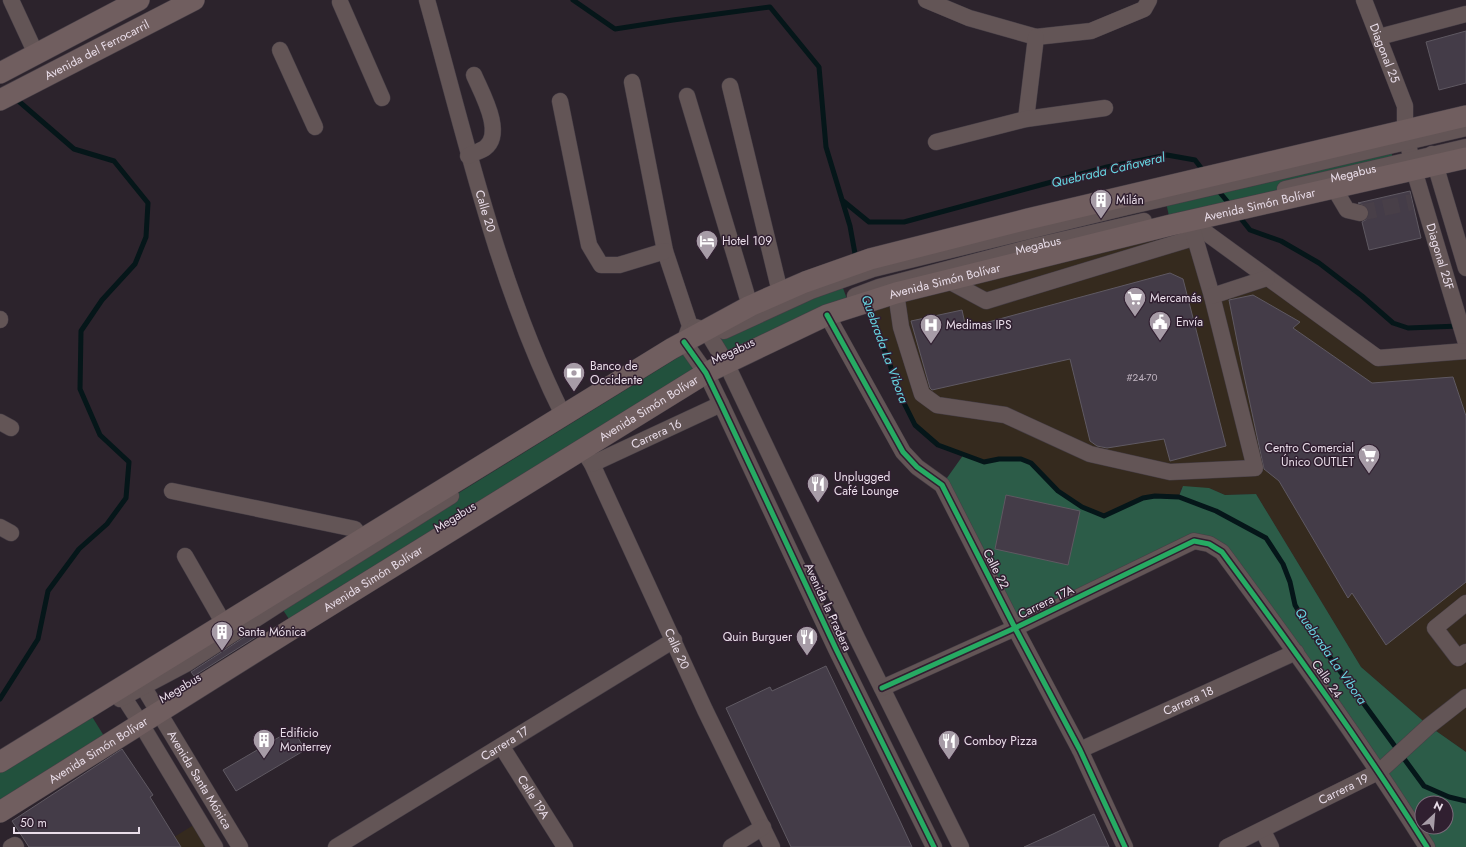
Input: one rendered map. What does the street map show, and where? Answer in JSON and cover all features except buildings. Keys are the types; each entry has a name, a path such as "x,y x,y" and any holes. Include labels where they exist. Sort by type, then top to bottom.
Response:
{"main road":[{"name":"Avenida del Ferrocarril","path":"0,73 139,0"},
{"name":"Avenida del Ferrocarril","path":"0,100 194,0"},
{"path":"0,762 141,682 224,624 563,415 750,306 780,292 1028,219 1198,185 1416,134 1466,116"},
{"name":"Avenida Simón Bolívar","path":"0,812 147,714 588,457 704,370 724,359 827,315 848,303 885,292 1191,230 1209,212 1254,202 1334,188 1434,159 1466,158"}],"street":[{"name":"Calle 20","path":"427,0 468,156 529,340 563,415"},
{"path":"926,0 969,18 1036,37 1091,31 1144,9 1149,0"},
{"name":"Diagonal 25","path":"1364,0 1416,134"},
{"path":"16,2 29,58"},
{"path":"340,2 382,98"},
{"path":"1379,37 1466,14"},
{"path":"1026,119 1036,37"},
{"path":"280,50 315,127"},
{"path":"468,156 486,148 493,137 491,114 474,75"},
{"path":"632,82 665,251 696,337"},
{"path":"730,86 780,292"},
{"path":"687,96 750,306"},
{"path":"560,101 589,245 601,265 619,266 665,251"},
{"path":"936,142 1026,119 1105,108"},
{"path":"1416,134 1466,128"},
{"path":"1416,134 1434,159 1466,147"},
{"path":"1413,164 1416,134"},
{"name":"Diagonal 25F","path":"1434,159 1466,268"},
{"name":"Diagonal 25F","path":"1413,164 1417,201 1465,344"},
{"name":"Megabus","path":"1254,202 1413,164"},
{"path":"1334,188 1347,210 1360,213"},
{"name":"Megabus","path":"885,292 1035,246 1209,212"},
{"path":"1191,230 1267,278 1378,358 1465,344"},
{"path":"947,280 986,301 1191,230"},
{"path":"885,292 901,327 922,394 937,405 1005,415 1090,454 1170,472 1256,468 1212,296 1191,230"},
{"name":"Megabus","path":"141,682 186,664 696,337 811,291 838,275"},
{"path":"1212,296 1267,278"},
{"name":"Megabus","path":"724,359 822,308 848,303"},
{"name":"Calle 22","path":"827,315 903,452 917,467 942,485 1015,628 1080,750 1125,847"},
{"name":"Avenida la Pradera","path":"696,337 724,359 882,688 961,847"},
{"name":"Avenida la Pradera","path":"696,337 704,370 836,649 934,847"},
{"name":"Megabus","path":"0,800 147,714 704,370"},
{"name":"Carrera 16","path":"588,457 721,404"},
{"name":"Calle 20","path":"588,457 674,640 705,710 772,847"},
{"path":"172,491 355,528 361,540"},
{"name":"Carrera 17A","path":"882,688 1015,628 1194,541"},
{"name":"Calle 24","path":"1194,541 1209,544 1222,552 1296,652 1380,771 1427,847"},
{"path":"185,556 224,624"},
{"path":"1466,603 1435,628 1458,658 1466,652"},
{"name":"Carrera 17","path":"336,847 502,747 674,640"},
{"name":"Carrera 18","path":"1080,750 1296,652"},
{"path":"141,682 147,714"},
{"path":"0,771 91,715 121,694 147,714"},
{"name":"Carrera 19","path":"1227,847 1380,771 1466,697"},
{"name":"Avenida Santa Mónica","path":"147,714 215,847"},
{"name":"Avenida Santa Mónica","path":"147,714 240,847"},
{"name":"Calle 19A","path":"502,747 565,847"},
{"path":"731,847 762,827"},
{"path":"1263,830 1271,847"}],"shaded area":[{"path":"1190,221 1212,295 1267,278 1378,358 1466,351 1466,752 1429,726 1361,667 1256,494 1225,495 1209,488 1181,488 1179,497 1155,496 1104,516 1082,507 1058,491 1031,463 1021,459 999,459 984,462 938,445 915,425 896,387 890,364 866,303"},
{"path":"200,821 215,847 158,847"}],"green space":[{"path":"1390,147 1394,162 1169,216 1165,198"},
{"path":"840,280 847,299 722,356 711,337"},
{"path":"690,350 701,366 289,619 279,604"},
{"path":"964,454 984,461 1021,459 1031,463 1058,491 1082,507 1104,516 1143,498 1155,496 1179,496 1183,486 1209,488 1225,495 1256,494 1361,667 1429,726 1466,752 1466,847 1427,847 1419,835 1454,835 1454,795 1414,795 1414,828 1221,552 1194,541 1015,628 942,485"},
{"path":"91,715 104,736 0,800 0,771"}],"waterway":[{"name":"Quebrada La Vibora","path":"573,0 615,29 770,7 819,67 826,147 850,226 856,259"},
{"path":"0,699 38,639 48,591 79,549 107,524 126,498 129,462 100,435 80,389 81,331 102,300 135,264 146,237 148,203 114,161 74,149 15,98"},
{"name":"Quebrada Cañaveral","path":"842,200 869,222 904,222 1107,167 1167,155 1195,160 1205,173"},
{"name":"Quebrada Cañaveral","path":"1217,189 1231,206"},
{"name":"Quebrada Cañaveral","path":"1238,215 1250,230 1281,241 1319,263 1362,296 1393,323 1408,328 1459,326"},
{"name":"Quebrada La Vibora","path":"868,307 890,364 896,387 915,425 938,445 984,462 999,459 1021,459 1031,463 1058,491 1082,507 1104,516 1143,498 1155,496 1179,497 1216,511 1266,538 1283,564 1290,582 1295,605 1307,626 1424,786 1449,797 1466,801"}],"tunnel":[{"path":"1360,213 1412,202"}],"cycle path":[{"path":"827,315 903,452 917,467 942,485 1015,628 1080,750 1125,847"},
{"path":"684,342 706,373 836,649 934,847"},
{"path":"882,688 1015,628 1194,541 1209,544 1222,552 1301,661 1353,734 1427,847"}],"place":[{"name":"Milán","path":"1101,220"},
{"name":"Hotel 109","path":"707,260"},
{"name":"Mercamás","path":"1135,318"},
{"name":"Envía","path":"1160,342"},
{"name":"Medimas IPS","path":"931,344"},
{"name":"Banco de Occidente","path":"574,392"},
{"name":"Centro Comercial Único OUTLET","path":"1369,474"},
{"name":"Unplugged Café Lounge","path":"818,504"},
{"name":"Santa Mónica","path":"222,652"},
{"name":"Quin Burguer","path":"807,656"},
{"name":"Edificio Monterrey","path":"264,760"},
{"name":"Comboy Pizza","path":"949,760"}]}
